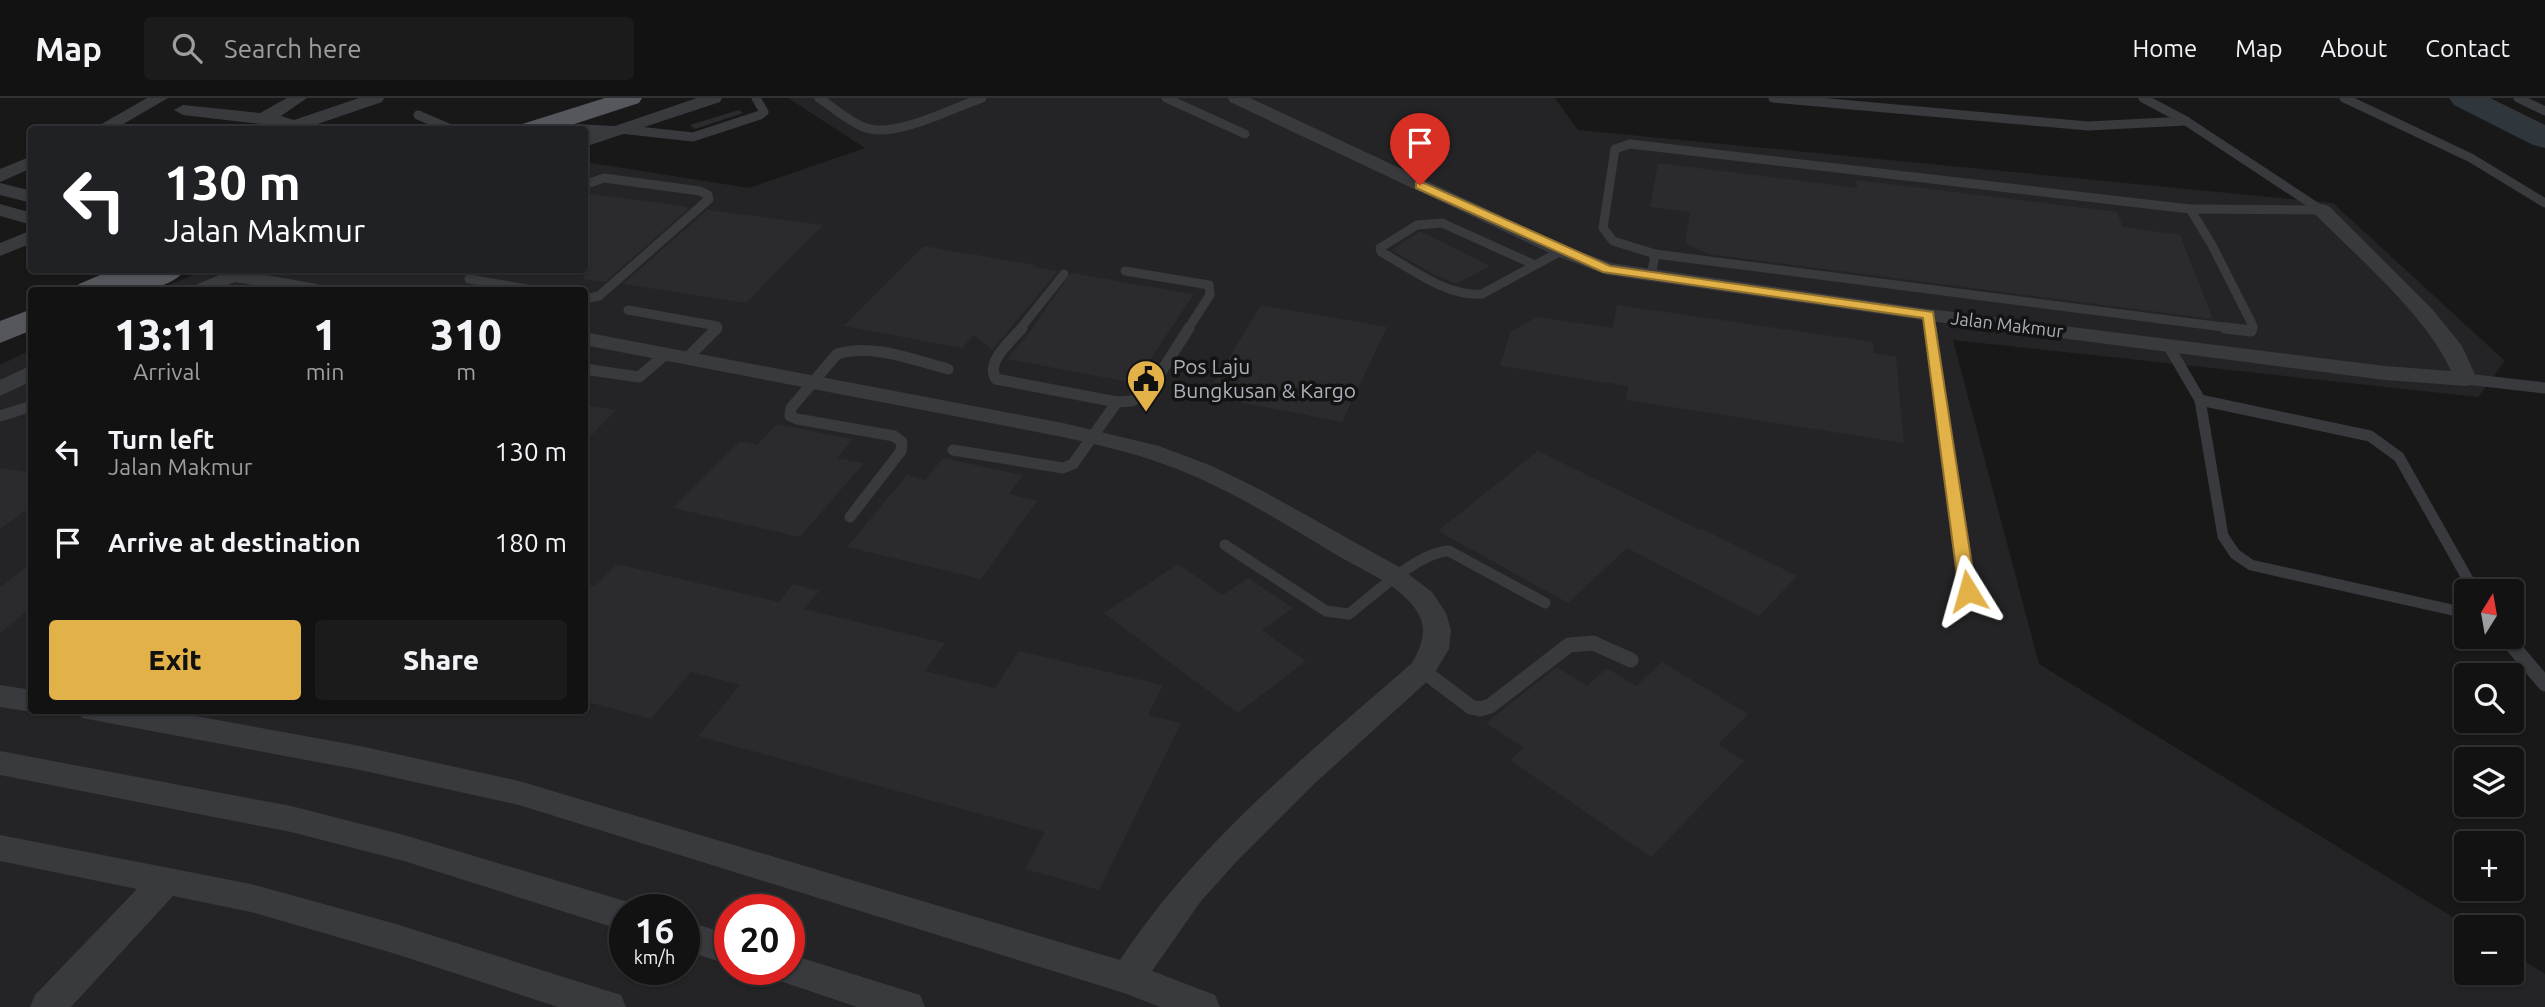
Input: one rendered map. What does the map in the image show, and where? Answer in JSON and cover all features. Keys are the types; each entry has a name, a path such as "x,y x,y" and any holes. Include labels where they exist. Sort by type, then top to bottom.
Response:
{"main road":[{"path":"512,126 599,98"},
{"path":"538,126 630,98"},
{"path":"97,287 129,273"},
{"path":"130,287 163,273"},
{"path":"0,332 28,320"},
{"path":"0,348 28,336"}],"street":[{"path":"107,126 160,98"},
{"path":"263,119 299,98"},
{"path":"289,126 376,98"},
{"path":"588,141 714,98"},
{"name":"Jalan Makmur","path":"1236,98 1561,251 1607,269 1929,315 2385,373 2466,379"},
{"path":"183,110 263,119 283,126"},
{"path":"588,129 620,129"},
{"path":"0,176 28,162"},
{"path":"0,189 28,196"},
{"path":"0,210 28,218"},
{"path":"2322,210 2425,315 2451,346 2466,379"},
{"path":"0,250 28,238"},
{"path":"207,287 241,273 304,287"},
{"path":"588,339 815,379 1151,452 1262,500 1397,577 1427,601 1436,623 1434,655 1422,670 1238,838 1153,936 1128,978"},
{"path":"0,389 28,374"},
{"path":"0,696 28,700"},
{"path":"118,714 427,771 519,793 1128,978 1202,1007"},
{"path":"0,763 291,819 404,848 609,911"},
{"path":"0,848 251,898 396,939 608,1007"},
{"path":"48,1007 166,881"},
{"path":"805,974 907,1007"}],"lane":[{"path":"620,129 687,137 702,135 760,115 764,112 756,98"},
{"path":"819,98 865,128 875,131 891,129 982,98"},
{"path":"1166,98 1245,134"},
{"path":"1773,98 2088,126 2186,121"},
{"path":"2143,98 2186,121 2322,210"},
{"path":"2344,98 2471,158 2545,203"},
{"path":"2518,98 2545,111"},
{"path":"418,115 444,126"},
{"path":"2190,209 2245,308 2253,326 2251,331 1655,254 1613,241 1603,228 1615,149 1630,144 2190,209 2322,210"},
{"path":"588,184 604,178 700,191 708,195 709,199 599,296 588,298"},
{"path":"1535,265 1442,223 1417,225 1380,248 1381,252 1455,292 1469,295 1482,294 1561,251"},
{"path":"1651,277 1655,254"},
{"path":"1064,274 992,365 992,373 996,379 1117,402 1132,401 1149,391 1210,295 1211,288 1209,285 1125,271"},
{"path":"470,273 469,279 483,287"},
{"path":"588,370 639,377 717,329 717,326 628,310"},
{"path":"1929,315 1968,591"},
{"path":"2168,345 2200,400 2223,537 2235,554 2251,565 2454,610"},
{"path":"850,517 901,451 902,442 894,436 790,416 791,408 837,354 845,349 948,369"},
{"path":"2466,379 2545,388"},
{"path":"2200,400 2370,436 2384,444 2399,457 2468,579"},
{"path":"953,450 1063,468 1073,464 1117,402"},
{"path":"0,415 28,407"},
{"path":"1225,545 1326,611 1340,615 1349,614 1397,577 1438,551 1449,551 1545,603"},
{"path":"1422,670 1471,707 1480,709 1490,706 1569,645 1581,641 1594,642 1631,660"},
{"path":"2515,649 2545,684"}],"shaded area":[{"path":"788,98 1555,98 1578,130 2333,203 2505,361 2478,397 1953,340 2039,664 2454,918 2454,985 2524,985 2524,961 2545,974 2545,1007 0,1007 0,365 28,351 28,714 588,714 588,287 164,287 198,273 588,273 588,162 749,188 865,148"}],"building":[{"path":"739,110 743,113 695,129 690,125"},
{"path":"1658,163 1857,188 1856,180 2117,212 2123,227 2180,235 2213,319 1708,254 1685,243 1690,212 1650,207"},
{"path":"588,194 689,208 605,282 584,279 584,273 588,273"},
{"path":"707,210 823,225 746,303 623,284"},
{"path":"1419,232 1490,266 1456,284 1391,250"},
{"path":"924,246 1058,271 992,350 974,335 962,348 844,326"},
{"path":"1071,273 1194,294 1134,383 1007,359"},
{"path":"1261,305 1387,327 1342,422 1206,396"},
{"path":"1617,305 1873,342 1874,353 1896,356 1904,443 1626,400 1628,386 1500,366 1510,332 1537,317 1613,328"},
{"path":"588,406 616,410 588,439"},
{"path":"777,424 853,439 837,458 864,463 800,537 673,508 740,441 757,445"},
{"path":"1538,451 1797,576 1759,616 1627,548 1568,603 1438,531"},
{"path":"943,458 1023,475 1009,494 1037,501 981,579 847,547 907,475 925,480"},
{"path":"0,468 28,472 28,509 0,529"},
{"path":"617,564 779,602 793,584 819,591 804,609 945,643 925,671 995,688 1019,651 1163,685 1148,715 1181,723 1099,890 1025,869 1045,832 698,736 740,685 691,672 651,719 588,702 588,585 595,586"},
{"path":"1178,564 1223,595 1248,578 1293,608 1262,630 1306,661 1238,713 1104,613"},
{"path":"28,566 28,610 0,633 0,587"},
{"path":"1662,662 1748,714 1718,744 1744,761 1651,857 1510,760 1524,748 1486,723 1557,667 1587,686 1607,668 1636,686"}],"waterway":[{"path":"2465,98 2545,138"}],"place":[{"name":"Pos Laju Bungkusan & Kargo","path":"1146,413"}],"route":[{"path":"1420,185 1561,251 1607,269 1929,315 1968,591"}]}
